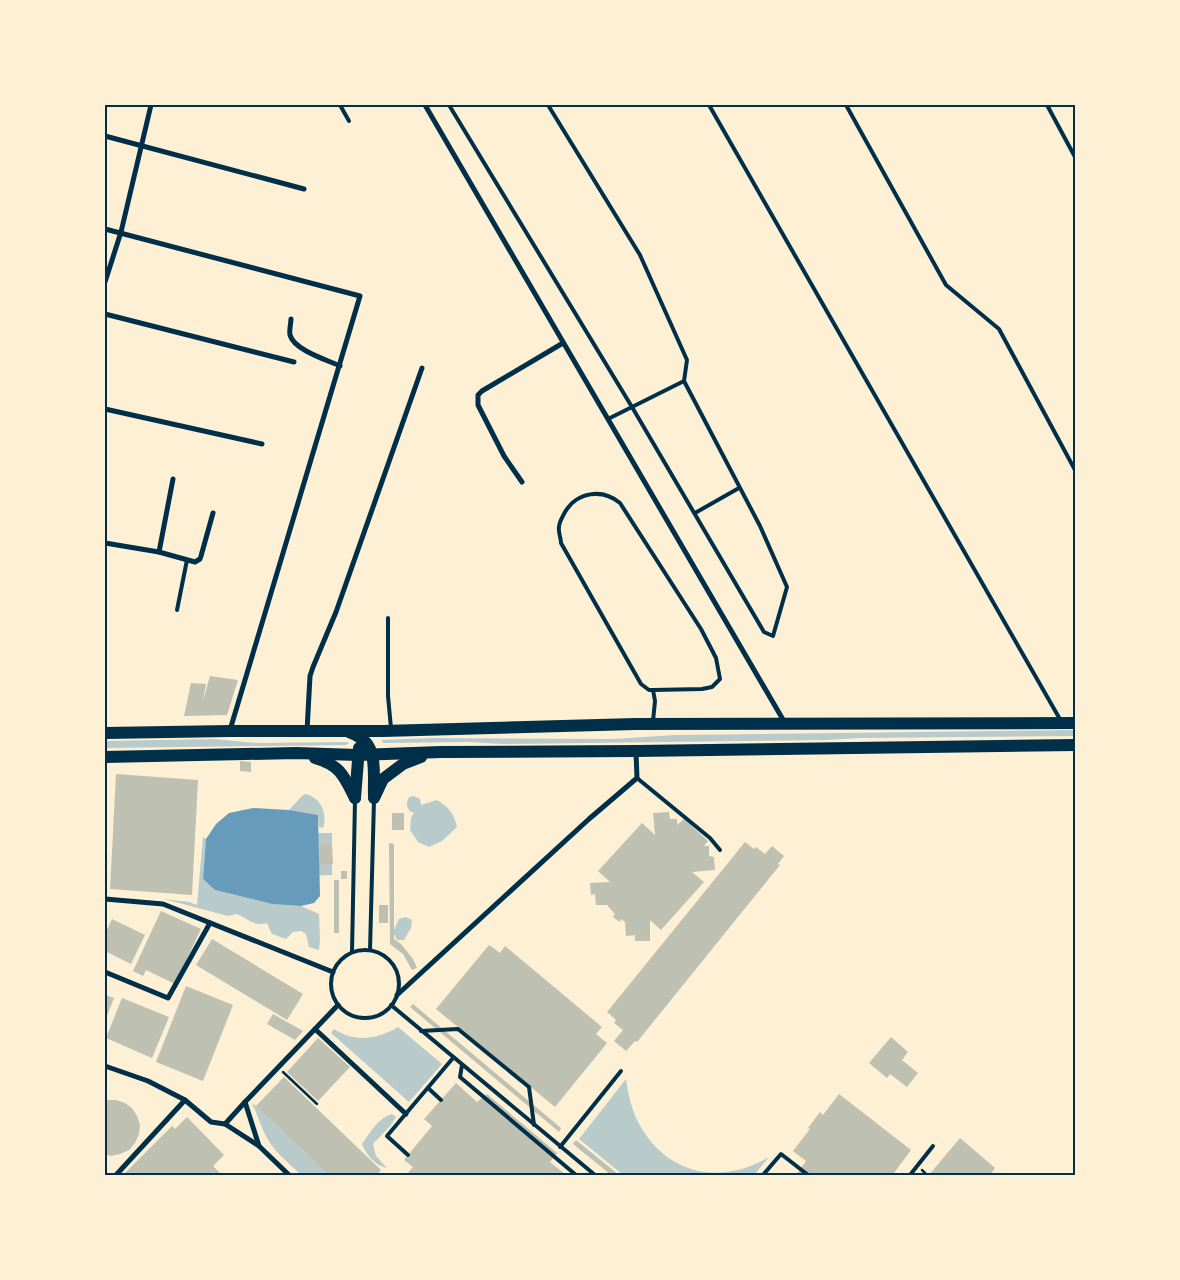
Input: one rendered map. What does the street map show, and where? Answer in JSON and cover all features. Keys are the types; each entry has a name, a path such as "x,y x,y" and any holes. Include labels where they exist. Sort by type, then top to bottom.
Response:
{"main road":[{"path":"105,733 388,731 653,724 1069,723"},
{"path":"344,731 357,734 369,746 373,754 374,798"},
{"path":"355,798 360,746 372,734 388,731"},
{"path":"105,757 1075,744"},
{"path":"374,798 383,779 402,764 414,758 441,752"},
{"path":"296,753 330,763 345,779 355,798"}],"street":[{"path":"105,282 121,232 151,105"},
{"path":"425,105 785,724"},
{"path":"105,136 304,189"},
{"path":"105,229 360,296 230,731"},
{"path":"105,314 294,362"},
{"path":"291,319 290,335 295,342 306,351 340,366"},
{"path":"522,482 504,456 478,405 478,396 482,391 563,343"},
{"path":"307,732 310,676 336,612 422,368"},
{"path":"105,409 262,444"},
{"path":"159,552 174,478"},
{"path":"105,543 159,552 194,562 200,559 213,513"},
{"path":"397,995 582,825 637,778 636,751"},
{"path":"105,899 163,904 333,972"},
{"path":"105,972 168,998 210,923"},
{"path":"226,1124 338,1005"},
{"path":"315,1029 406,1114"},
{"path":"105,1066 148,1081 185,1100 211,1122 226,1124 259,1146 289,1175"},
{"path":"116,1175 185,1100"},
{"path":"245,1102 259,1146"}],"lane":[{"path":"340,105 349,121"},
{"path":"449,105 632,407 764,632 773,636 787,587 760,526 684,381 687,360 640,256 548,105"},
{"path":"709,105 1069,723"},
{"path":"846,105 946,285 999,329 1075,470"},
{"path":"1047,105 1075,157"},
{"path":"608,419 684,381"},
{"path":"694,513 739,488"},
{"path":"592,494 604,494 615,498 620,503 701,629 716,658 720,679 712,687 653,690 649,690 641,684 561,543 558,526 569,506 581,497 592,494"},
{"path":"177,610 188,560"},
{"path":"388,618 388,731"},
{"path":"653,690 655,701 653,724"},
{"path":"637,778 710,838 720,850"},
{"path":"352,952 355,798"},
{"path":"370,950 374,798"},
{"path":"370,950 381,954 390,961 396,971 397,995 384,1012 365,1018 355,1017 338,1005 331,988 333,972 337,964 352,952 370,950"},
{"path":"391,1005 595,1175"},
{"path":"421,1031 458,1029 529,1087 534,1125"},
{"path":"408,1155 387,1136 453,1058"},
{"path":"462,1065 460,1077 576,1175"},
{"path":"560,1147 621,1071"},
{"path":"428,1088 441,1100"},
{"path":"910,1175 933,1146"},
{"path":"763,1175 781,1154 808,1175"}],"path":[{"path":"282,1071 317,1104"}],"shaded area":[{"path":"1075,730 1075,736 827,740 503,744 467,742 383,743 382,740 433,738 614,739 675,735"},
{"path":"214,739 257,743 349,743 346,745 105,748 105,741"},
{"path":"306,794 316,799 322,807 325,817 323,828 319,827 318,815 289,810"},
{"path":"414,796 420,799 421,805 437,800 448,808 456,822 457,827 442,841 429,847 418,842 410,830 411,818 414,812 409,810 407,804 409,797"},
{"path":"305,833 332,833 332,875 307,876"},
{"path":"203,837 206,839 203,879 215,890 272,904 301,906 319,914 319,950 309,947 306,934 301,931 293,932 286,939 272,934 267,923 258,924 236,914 228,916 164,899 189,902 197,905"},
{"path":"406,917 412,920 411,928 404,940 397,940 393,932 399,919"},
{"path":"398,1027 442,1064 409,1102 331,1033 334,1029 350,1036 366,1038 383,1034"},
{"path":"626,1079 630,1100 637,1120 648,1138 662,1153 677,1163 694,1170 712,1173 750,1166 769,1157 754,1175 623,1175 579,1139"},
{"path":"252,1103 328,1175 301,1175 285,1160 267,1138"},
{"path":"392,1114 396,1117 391,1125 373,1144 376,1156 387,1168 379,1165 372,1159 362,1144 378,1122"}],"water":[{"path":"253,808 289,810 318,815 320,896 314,903 301,906 272,904 215,890 203,879 206,839 216,824 229,813"}],"building":[{"path":"210,676 238,680 227,715 184,716 191,683 206,684 203,701"},
{"path":"240,761 251,762 251,772 240,771"},
{"path":"116,774 198,780 192,895 110,889"},
{"path":"669,812 670,819 677,819 677,825 684,819 708,841 704,846 709,846 709,856 714,857 715,870 692,872 704,882 661,930 650,920 650,941 635,941 635,935 626,936 625,922 621,919 620,922 613,917 615,914 607,905 596,905 595,894 591,895 590,883 610,882 598,871 642,823 655,835 653,813"},
{"path":"392,813 404,813 404,830 392,830"},
{"path":"745,842 765,854 772,846 784,856 778,864 780,865 637,1042 635,1041 626,1051 614,1041 623,1030 614,1023 616,1020 607,1012"},
{"path":"389,843 394,844 394,939 401,944 413,959 417,968 412,970 403,954 390,944"},
{"path":"320,844 332,844 333,864 320,865"},
{"path":"341,871 347,871 347,879 341,879"},
{"path":"334,880 339,880 339,933 334,933"},
{"path":"379,905 388,905 388,923 379,923"},
{"path":"161,911 201,929 175,984 146,970 143,976 133,971"},
{"path":"112,919 145,935 131,964 105,951 105,934"},
{"path":"212,939 303,994 287,1020 196,965"},
{"path":"489,945 500,953 505,946 602,1027 596,1034 607,1043 555,1107 436,1009"},
{"path":"186,986 233,1005 203,1081 156,1062"},
{"path":"105,995 114,998 105,1021"},
{"path":"122,998 169,1017 152,1058 106,1038"},
{"path":"413,1004 561,1128 559,1132 410,1007"},
{"path":"273,1014 303,1031 295,1040 267,1024"},
{"path":"891,1037 908,1052 902,1060 918,1073 907,1087 890,1074 887,1078 869,1063"},
{"path":"318,1038 350,1067 318,1101 287,1072"},
{"path":"284,1077 381,1170 377,1175 328,1175 256,1106"},
{"path":"456,1083 477,1102 487,1094 557,1153 550,1162 566,1175 410,1175 408,1173 413,1167 404,1160 432,1126 424,1119"},
{"path":"839,1094 911,1150 894,1173 896,1175 796,1175 806,1161 793,1151 820,1112 823,1115"},
{"path":"105,1100 116,1100 132,1108 140,1125 139,1134 129,1150 111,1156 105,1154"},
{"path":"187,1117 224,1155 213,1166 222,1175 123,1175 172,1126 175,1129"},
{"path":"960,1138 995,1168 990,1175 929,1175"},
{"path":"576,1140 619,1175 611,1175 573,1144"}]}
